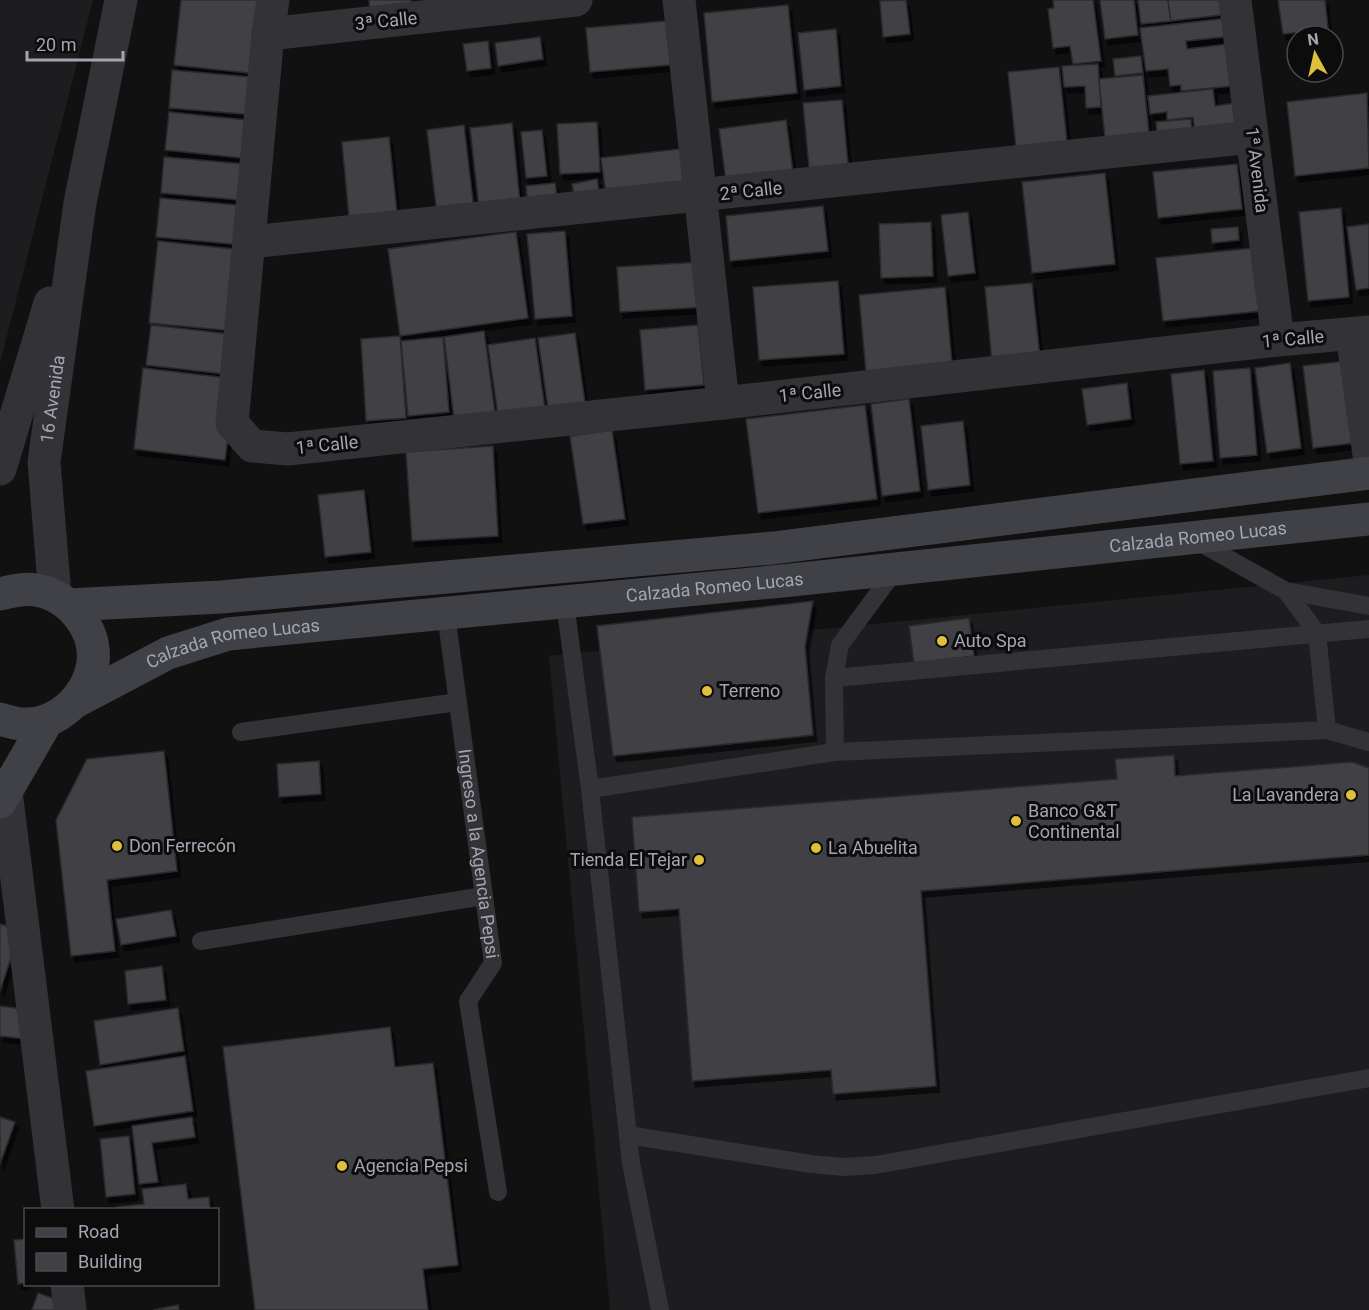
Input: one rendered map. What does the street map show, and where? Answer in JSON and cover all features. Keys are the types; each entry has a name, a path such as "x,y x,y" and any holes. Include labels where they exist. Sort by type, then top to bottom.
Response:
{"street":[{"name":"16 Avenida","path":"62,600 44,462 80,203 121,0"},
{"path":"250,242 273,0"},
{"name":"3ª Calle","path":"268,34 576,0"},
{"path":"679,0 723,403"},
{"name":"1ª Avenida","path":"1235,0 1278,340"},
{"name":"2ª Calle","path":"250,242 1252,136"},
{"name":"16 Avenida","path":"0,470 80,203"},
{"name":"1ª Calle","path":"250,242 232,423 252,446 288,449 723,403 1278,340 1360,333"},
{"path":"1360,333 1369,455"},
{"name":"Calzada Romeo Lucas","path":"0,594 17,590 36,590 62,600 221,597 773,548 1369,473"},
{"name":"Calzada Romeo Lucas","path":"47,721 62,713 75,702 168,653 228,634 565,603 1369,519"},
{"path":"62,600 83,621 91,641 93,663 87,684 75,702"},
{"path":"0,719 23,724 47,721"},
{"path":"47,721 3,797 58,1208"},
{"path":"67,1286 70,1310"}],"lane":[{"path":"1190,538 1286,591 1369,606"},
{"path":"836,752 834,678 840,645 897,567"},
{"path":"1286,591 1317,633 1327,730"},
{"path":"565,603 590,789 631,1163 660,1310"},
{"name":"Ingreso a la Agencia Pepsi","path":"446,614 493,963 468,1001 498,1192"},
{"path":"834,678 1369,629"},
{"path":"241,732 458,702"},
{"path":"590,789 836,752 1327,730 1369,742"},
{"path":"201,941 484,896"},
{"path":"628,1135 810,1164 844,1167 875,1165 1369,1078"}],"shaded area":[{"path":"0,0 93,0 0,363"},
{"path":"1369,575 1369,1310 610,1310 549,656"}],"building":[{"path":"181,0 267,0 259,74 174,65"},
{"path":"369,0 411,0 412,9 370,13"},
{"path":"906,0 910,34 883,37 880,1"},
{"path":"1053,0 1093,0 1101,61 1073,64 1070,46 1053,48 1048,9 1054,8"},
{"path":"1100,0 1134,0 1138,35 1105,39"},
{"path":"1138,0 1168,0 1171,21 1141,24"},
{"path":"1168,0 1227,0 1229,14 1171,21"},
{"path":"1278,0 1325,0 1327,24 1285,24 1285,34 1283,34"},
{"path":"788,5 797,93 712,102 704,13"},
{"path":"1230,18 1232,36 1186,41 1187,49 1228,44 1232,86 1181,91 1181,85 1170,86 1168,69 1146,71 1140,28"},
{"path":"677,20 681,64 590,72 586,28"},
{"path":"836,29 841,86 804,90 798,33"},
{"path":"540,37 543,59 498,66 495,43"},
{"path":"488,41 491,68 467,71 463,44"},
{"path":"1141,56 1143,73 1115,76 1113,59"},
{"path":"1098,64 1101,107 1086,108 1085,86 1064,87 1062,66"},
{"path":"1059,67 1068,151 1017,157 1008,72"},
{"path":"172,70 261,78 257,115 169,108"},
{"path":"1143,75 1149,134 1105,138 1099,79"},
{"path":"1213,89 1215,106 1235,103 1238,134 1196,139 1193,117 1167,120 1167,112 1150,114 1148,96"},
{"path":"1367,93 1369,168 1295,176 1287,102"},
{"path":"842,100 849,175 810,178 803,103"},
{"path":"169,112 256,121 252,159 165,150"},
{"path":"1191,119 1192,138 1158,141 1156,122"},
{"path":"786,120 793,172 726,181 719,129"},
{"path":"597,122 600,172 560,174 557,124"},
{"path":"512,123 520,203 479,207 470,128"},
{"path":"464,125 474,210 437,215 427,130"},
{"path":"542,130 547,176 526,178 521,132"},
{"path":"389,137 398,223 350,228 342,142"},
{"path":"688,148 693,191 607,202 601,158"},
{"path":"164,157 255,165 252,201 161,193"},
{"path":"1237,164 1242,209 1158,218 1153,172"},
{"path":"1105,173 1115,264 1032,273 1022,182"},
{"path":"597,179 600,198 576,204 572,184"},
{"path":"555,183 558,203 528,206 526,186"},
{"path":"160,198 247,206 243,245 156,237"},
{"path":"823,206 828,251 730,261 726,216"},
{"path":"1341,208 1349,297 1308,301 1299,212"},
{"path":"968,212 975,273 948,276 941,215"},
{"path":"931,222 933,276 881,278 879,224"},
{"path":"1369,224 1369,288 1356,290 1347,227"},
{"path":"1238,227 1239,240 1212,243 1211,229"},
{"path":"565,231 572,316 535,319 527,234"},
{"path":"516,232 528,318 400,336 388,249"},
{"path":"158,241 242,250 234,331 149,323"},
{"path":"1254,248 1261,311 1163,321 1156,258"},
{"path":"702,262 705,307 620,312 617,267"},
{"path":"838,281 844,354 759,360 753,287"},
{"path":"1032,283 1040,358 992,362 985,287"},
{"path":"945,287 952,364 866,372 859,295"},
{"path":"151,325 238,335 233,375 146,365"},
{"path":"698,325 704,385 645,390 640,330"},
{"path":"484,331 495,413 454,418 444,337"},
{"path":"575,333 585,403 548,408 538,338"},
{"path":"400,336 406,418 366,421 361,339"},
{"path":"443,337 449,412 408,416 401,341"},
{"path":"535,338 545,409 498,415 488,345"},
{"path":"1345,361 1354,443 1313,448 1303,366"},
{"path":"1290,363 1301,448 1267,453 1255,368"},
{"path":"143,368 235,379 225,460 134,449"},
{"path":"1250,368 1257,455 1220,458 1213,371"},
{"path":"1204,370 1213,461 1180,464 1171,374"},
{"path":"1127,383 1131,419 1087,425 1082,389"},
{"path":"909,399 920,491 882,496 871,404"},
{"path":"865,405 877,499 758,513 746,419"},
{"path":"963,421 970,485 928,490 921,426"},
{"path":"612,430 625,519 583,524 570,436"},
{"path":"493,446 498,536 412,541 406,452"},
{"path":"364,490 371,552 325,557 318,495"},
{"name":"Terreno","path":"813,601 805,646 813,735 613,756 597,626"},
{"name":"Auto Spa","path":"969,618 974,656 914,663 909,626"},
{"name":"Don Ferrecón","path":"164,751 177,871 107,880 115,951 71,956 56,820 87,759"},
{"path":"1174,755 1175,776 1352,762 1369,768 1369,855 921,891 936,1086 833,1094 831,1070 692,1081 679,909 639,912 632,817 1117,779 1115,759"},
{"path":"319,761 321,794 279,797 277,764"},
{"path":"171,910 176,936 121,945 116,919"},
{"path":"0,924 20,930 0,991"},
{"path":"162,966 166,1000 128,1004 125,971"},
{"path":"0,1006 29,1010 26,1039 0,1036"},
{"path":"178,1008 184,1051 100,1065 94,1021"},
{"name":"Agencia Pepsi","path":"390,1027 395,1067 433,1063 458,1265 423,1269 428,1310 255,1310 223,1047"},
{"path":"185,1056 193,1111 94,1126 86,1071"},
{"path":"0,1117 15,1122 0,1164"},
{"path":"192,1117 195,1137 152,1143 158,1182 139,1184 132,1126"},
{"path":"129,1136 135,1194 106,1197 100,1139"},
{"path":"186,1184 188,1199 209,1197 210,1208 117,1208 144,1204 142,1189"},
{"path":"24,1239 24,1283 18,1284 14,1240"},
{"path":"38,1293 68,1304 65,1310 32,1310"},
{"path":"178,1305 179,1310 153,1310"}],"place":[{"name":"Auto Spa","path":"942,641"},
{"name":"Terreno","path":"707,691"},
{"name":"La Lavandera","path":"1351,795"},
{"name":"Banco G&T Continental","path":"1016,821"},
{"name":"Don Ferrecón","path":"117,846"},
{"name":"La Abuelita","path":"816,848"},
{"name":"Tienda El Tejar","path":"699,860"},
{"name":"Agencia Pepsi","path":"342,1166"}]}
